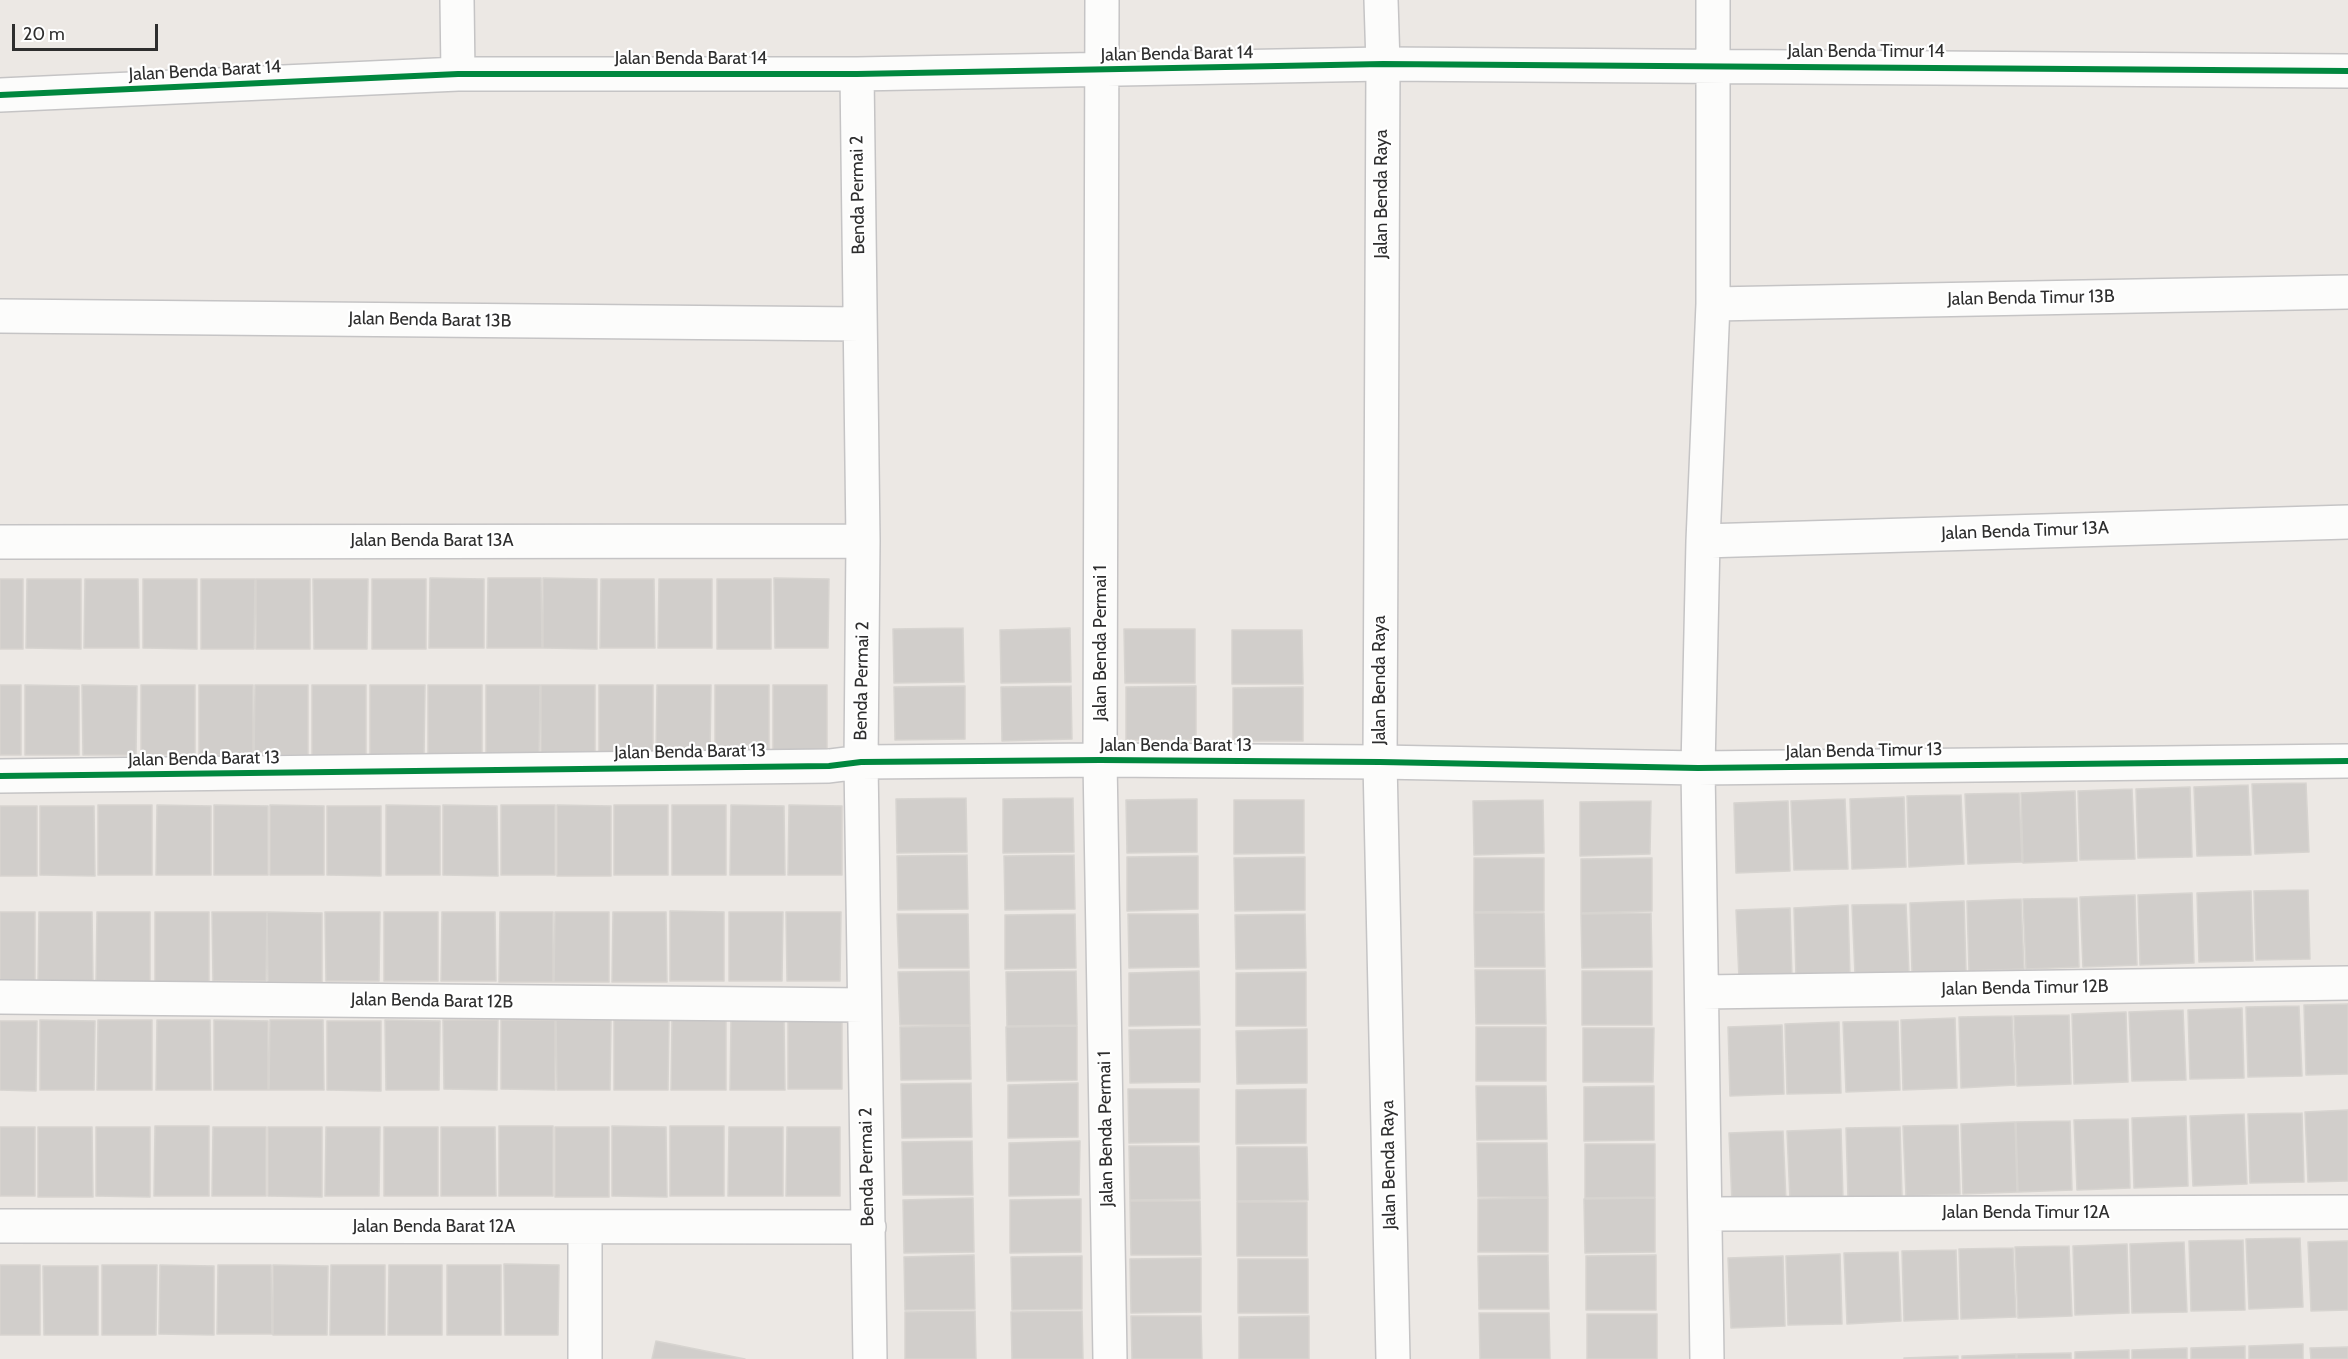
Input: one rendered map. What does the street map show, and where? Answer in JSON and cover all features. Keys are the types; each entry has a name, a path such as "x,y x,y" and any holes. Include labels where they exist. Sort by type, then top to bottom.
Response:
{"street":[{"path":"457,0 458,74"},
{"name":"Jalan Benda Permai 1","path":"1102,0 1100,760 1110,1359"},
{"name":"Jalan Benda Raya","path":"1381,0 1383,64 1380,762 1393,1359"},
{"path":"1707,1359 1698,768 1703,541 1713,304 1713,0"},
{"name":"Jalan Benda Barat 14","path":"0,95 458,74 857,74 1383,64"},
{"name":"Jalan Benda Timur 14","path":"1383,64 2348,71"},
{"name":"Benda Permai 2","path":"857,74 863,541 861,762 870,1359"},
{"name":"Jalan Benda Timur 13B","path":"1713,304 2348,292"},
{"name":"Jalan Benda Barat 13B","path":"0,316 860,324"},
{"name":"Jalan Benda Timur 13A","path":"1703,541 2348,522"},
{"name":"Jalan Benda Barat 13A","path":"0,542 863,541"},
{"name":"Jalan Benda Barat 13","path":"0,776 828,766 861,762 1100,760 1380,762"},
{"name":"Jalan Benda Timur 13","path":"1380,762 1698,768 2348,761"},
{"name":"Jalan Benda Timur 12B","path":"1702,993 2348,983"},
{"name":"Jalan Benda Barat 12B","path":"0,997 864,1005"},
{"name":"Jalan Benda Timur 12A","path":"1705,1214 2348,1212"},
{"name":"Jalan Benda Barat 12A","path":"0,1226 869,1227"},
{"path":"585,1227 585,1359"}],"building":[{"path":"430,578 484,579 484,648 429,648"},
{"path":"488,578 541,578 542,648 487,648"},
{"path":"543,578 597,579 597,649 543,648"},
{"path":"774,578 829,579 828,648 775,648"},
{"path":"0,579 23,579 23,649 0,649"},
{"path":"27,579 81,579 81,649 26,648"},
{"path":"85,579 138,579 139,648 84,648"},
{"path":"143,579 197,579 197,649 143,648"},
{"path":"201,579 255,579 254,649 201,649"},
{"path":"256,579 310,579 310,649 256,649"},
{"path":"313,579 368,579 367,649 314,649"},
{"path":"372,579 426,579 426,649 372,649"},
{"path":"601,579 654,579 655,648 600,648"},
{"path":"659,579 712,579 712,648 658,648"},
{"path":"717,579 771,579 771,649 717,649"},
{"path":"963,628 964,682 894,683 893,629"},
{"path":"1070,628 1071,682 1001,683 1000,630"},
{"path":"1124,629 1195,629 1195,683 1125,683"},
{"path":"1232,630 1302,630 1303,684 1232,684"},
{"path":"0,685 21,685 21,755 0,755"},
{"path":"25,685 79,686 79,755 25,755"},
{"path":"82,685 137,686 136,755 83,755"},
{"path":"141,685 195,685 195,755 141,755"},
{"path":"199,685 253,685 253,755 199,755"},
{"path":"255,685 308,685 308,755 254,755"},
{"path":"312,685 366,685 366,755 312,755"},
{"path":"370,685 425,685 424,755 370,755"},
{"path":"428,685 482,685 482,755 428,755"},
{"path":"486,685 540,685 539,755 486,754"},
{"path":"541,685 595,685 595,755 541,755"},
{"path":"599,685 653,685 653,755 599,755"},
{"path":"657,685 711,685 710,755 656,755"},
{"path":"715,685 769,685 769,755 715,755"},
{"path":"773,685 827,685 827,755 773,755"},
{"path":"965,686 965,739 895,740 894,687"},
{"path":"1071,686 1072,739 1002,741 1001,687"},
{"path":"1196,686 1196,740 1126,740 1126,687"},
{"path":"1303,687 1303,741 1233,741 1233,688"},
{"path":"2306,783 2309,852 2255,854 2252,784"},
{"path":"2248,785 2251,855 2197,856 2194,787"},
{"path":"2190,787 2192,857 2138,858 2136,789"},
{"path":"2132,789 2135,859 2080,860 2078,791"},
{"path":"2075,791 2077,861 2023,863 2021,793"},
{"path":"2019,793 2022,862 1968,864 1965,794"},
{"path":"1961,795 1964,864 1909,867 1907,796"},
{"path":"1904,797 1906,867 1852,869 1850,799"},
{"path":"966,798 967,852 897,853 896,799"},
{"path":"1073,798 1074,852 1003,853 1003,799"},
{"path":"1197,799 1197,852 1127,853 1126,800"},
{"path":"1845,799 1848,869 1794,870 1791,801"},
{"path":"1234,800 1304,800 1304,853 1234,854"},
{"path":"1543,800 1544,853 1474,855 1473,801"},
{"path":"1651,801 1650,854 1580,856 1580,802"},
{"path":"1788,801 1790,871 1736,873 1734,803"},
{"path":"98,805 152,805 152,875 98,875"},
{"path":"157,805 211,806 211,875 156,875"},
{"path":"214,805 268,806 268,875 214,875"},
{"path":"270,805 324,806 324,875 270,875"},
{"path":"386,805 440,806 440,875 386,875"},
{"path":"443,805 497,806 498,876 443,875"},
{"path":"501,805 555,805 555,875 501,875"},
{"path":"557,805 611,806 611,876 557,876"},
{"path":"614,805 668,805 668,875 614,875"},
{"path":"672,805 726,805 726,875 672,875"},
{"path":"731,805 784,806 785,875 730,875"},
{"path":"789,805 842,806 842,875 788,875"},
{"path":"0,806 37,806 37,876 0,876"},
{"path":"40,806 94,806 95,876 40,875"},
{"path":"327,806 381,806 381,876 327,875"},
{"path":"967,855 968,909 898,910 897,856"},
{"path":"1074,855 1075,909 1005,910 1004,856"},
{"path":"1198,856 1198,909 1127,911 1127,857"},
{"path":"1305,857 1305,910 1235,911 1234,858"},
{"path":"1474,858 1544,858 1544,911 1474,912"},
{"path":"1652,858 1652,911 1581,913 1581,859"},
{"path":"2308,890 2310,959 2256,960 2254,891"},
{"path":"2251,891 2253,961 2199,962 2197,893"},
{"path":"2192,893 2194,963 2140,965 2138,895"},
{"path":"2135,895 2137,965 2083,967 2080,897"},
{"path":"2077,898 2079,967 2026,969 2023,899"},
{"path":"2021,899 2024,969 1969,971 1967,901"},
{"path":"1964,901 1966,971 1912,973 1910,903"},
{"path":"1906,904 1909,973 1855,975 1852,905"},
{"path":"1848,905 1850,976 1796,977 1794,908"},
{"path":"1790,908 1792,978 1739,979 1736,910"},
{"path":"670,911 724,912 724,981 670,981"},
{"path":"0,912 35,912 35,982 0,982"},
{"path":"39,912 92,912 93,982 38,982"},
{"path":"97,912 150,912 150,982 96,982"},
{"path":"155,912 209,912 209,982 155,982"},
{"path":"212,912 267,912 266,981 213,981"},
{"path":"267,912 322,913 322,982 268,982"},
{"path":"325,912 380,912 379,981 326,981"},
{"path":"384,912 438,912 438,981 384,981"},
{"path":"442,912 495,912 496,981 441,981"},
{"path":"500,912 553,912 553,982 499,982"},
{"path":"555,912 609,912 609,982 554,982"},
{"path":"613,912 666,912 667,982 612,982"},
{"path":"729,912 783,912 782,981 729,981"},
{"path":"786,912 841,912 840,981 787,981"},
{"path":"1474,913 1544,913 1545,967 1475,967"},
{"path":"1651,913 1652,967 1582,968 1581,914"},
{"path":"897,914 968,914 969,968 899,968"},
{"path":"1075,914 1076,968 1005,969 1005,915"},
{"path":"1128,914 1198,914 1199,967 1129,968"},
{"path":"1305,914 1306,968 1236,969 1235,915"},
{"path":"1475,970 1545,970 1546,1024 1476,1024"},
{"path":"969,971 970,1025 900,1025 898,972"},
{"path":"1076,971 1077,1025 1007,1026 1006,972"},
{"path":"1199,971 1200,1025 1129,1026 1129,973"},
{"path":"1582,971 1652,971 1652,1025 1582,1025"},
{"path":"1306,972 1306,1026 1236,1026 1236,973"},
{"path":"2348,1004 2348,1074 2306,1075 2304,1005"},
{"path":"2299,1006 2302,1076 2248,1077 2246,1007"},
{"path":"2242,1008 2244,1078 2190,1079 2188,1010"},
{"path":"2183,1010 2186,1080 2132,1081 2129,1012"},
{"path":"2126,1012 2128,1082 2074,1084 2072,1014"},
{"path":"2069,1015 2071,1084 2017,1086 2014,1016"},
{"path":"2012,1016 2015,1085 1961,1088 1959,1017"},
{"path":"1955,1018 1957,1088 1903,1090 1901,1020"},
{"path":"40,1020 95,1021 94,1090 40,1090"},
{"path":"98,1020 152,1020 152,1090 97,1090"},
{"path":"157,1020 210,1020 211,1090 156,1090"},
{"path":"214,1020 268,1021 268,1090 214,1090"},
{"path":"270,1020 323,1020 324,1090 269,1090"},
{"path":"385,1020 440,1021 439,1090 386,1090"},
{"path":"443,1020 498,1020 497,1090 444,1089"},
{"path":"501,1020 555,1020 555,1090 501,1089"},
{"path":"556,1020 611,1020 610,1090 557,1090"},
{"path":"614,1020 669,1020 668,1090 614,1090"},
{"path":"672,1020 726,1020 726,1090 671,1090"},
{"path":"731,1020 784,1020 785,1090 730,1090"},
{"path":"788,1020 842,1020 842,1089 788,1089"},
{"path":"0,1021 37,1021 36,1091 0,1090"},
{"path":"327,1021 381,1021 381,1091 327,1090"},
{"path":"1898,1021 1900,1090 1846,1092 1843,1022"},
{"path":"1839,1022 1841,1093 1787,1094 1785,1024"},
{"path":"1782,1025 1784,1094 1730,1096 1728,1027"},
{"path":"970,1026 971,1079 901,1080 900,1027"},
{"path":"1077,1026 1077,1080 1007,1081 1006,1027"},
{"path":"1476,1027 1546,1027 1546,1081 1476,1081"},
{"path":"1583,1028 1654,1028 1653,1082 1583,1082"},
{"path":"1200,1029 1200,1082 1130,1083 1129,1030"},
{"path":"1307,1029 1307,1083 1237,1084 1236,1031"},
{"path":"971,1083 972,1137 902,1138 901,1084"},
{"path":"1078,1083 1078,1137 1008,1138 1008,1085"},
{"path":"1476,1086 1546,1086 1547,1139 1477,1140"},
{"path":"1654,1086 1654,1140 1584,1141 1584,1087"},
{"path":"1128,1089 1199,1089 1199,1142 1129,1143"},
{"path":"1306,1089 1306,1143 1236,1144 1236,1090"},
{"path":"2348,1110 2348,1181 2308,1182 2305,1112"},
{"path":"2302,1113 2304,1182 2250,1183 2248,1114"},
{"path":"2244,1114 2247,1184 2193,1186 2190,1116"},
{"path":"2186,1116 2188,1186 2134,1188 2132,1118"},
{"path":"2128,1119 2130,1188 2077,1190 2074,1120"},
{"path":"2070,1121 2072,1190 2018,1192 2016,1122"},
{"path":"2015,1122 2017,1192 1963,1194 1961,1124"},
{"path":"1958,1125 1960,1194 1906,1196 1903,1126"},
{"path":"155,1126 209,1126 209,1196 154,1196"},
{"path":"499,1126 553,1126 553,1196 499,1196"},
{"path":"612,1126 666,1127 667,1197 612,1196"},
{"path":"670,1126 724,1126 724,1196 670,1196"},
{"path":"0,1127 35,1127 35,1196 0,1196"},
{"path":"38,1127 92,1127 93,1197 38,1197"},
{"path":"96,1127 150,1127 150,1197 96,1196"},
{"path":"213,1127 266,1127 266,1196 212,1196"},
{"path":"268,1127 322,1127 322,1197 268,1196"},
{"path":"326,1127 380,1127 379,1196 325,1196"},
{"path":"384,1127 438,1127 438,1196 384,1196"},
{"path":"441,1127 495,1127 496,1196 441,1196"},
{"path":"555,1127 609,1127 609,1197 555,1197"},
{"path":"729,1127 783,1127 783,1196 728,1196"},
{"path":"787,1127 840,1127 840,1196 786,1196"},
{"path":"1900,1127 1902,1196 1848,1198 1846,1128"},
{"path":"1841,1129 1843,1199 1790,1200 1787,1131"},
{"path":"1783,1131 1786,1201 1732,1203 1729,1133"},
{"path":"972,1141 973,1195 903,1195 902,1142"},
{"path":"1080,1141 1079,1195 1009,1196 1009,1143"},
{"path":"1477,1143 1547,1143 1548,1197 1478,1197"},
{"path":"1585,1144 1655,1144 1655,1197 1585,1198"},
{"path":"1129,1146 1199,1146 1200,1199 1130,1200"},
{"path":"1237,1147 1307,1147 1308,1200 1237,1201"},
{"path":"973,1198 974,1252 904,1253 903,1200"},
{"path":"1548,1198 1548,1252 1478,1252 1478,1199"},
{"path":"1655,1198 1655,1252 1585,1253 1584,1199"},
{"path":"1081,1199 1081,1252 1010,1253 1010,1200"},
{"path":"1130,1201 1200,1201 1201,1255 1131,1255"},
{"path":"1237,1202 1307,1202 1307,1256 1237,1256"},
{"path":"2300,1238 2303,1307 2249,1309 2246,1239"},
{"path":"2243,1240 2245,1310 2191,1311 2189,1241"},
{"path":"2348,1241 2348,1310 2311,1311 2308,1242"},
{"path":"2184,1242 2187,1312 2132,1313 2130,1244"},
{"path":"2127,1244 2129,1313 2075,1315 2073,1246"},
{"path":"2069,1246 2072,1316 2018,1318 2015,1247"},
{"path":"2013,1248 2016,1317 1961,1319 1959,1249"},
{"path":"1956,1250 1958,1319 1904,1321 1902,1251"},
{"path":"1898,1252 1901,1321 1847,1324 1844,1253"},
{"path":"1840,1254 1842,1324 1788,1325 1786,1256"},
{"path":"974,1255 975,1309 905,1310 904,1257"},
{"path":"1548,1255 1549,1309 1479,1309 1478,1256"},
{"path":"1656,1255 1656,1310 1586,1310 1586,1256"},
{"path":"1082,1256 1082,1309 1012,1310 1011,1257"},
{"path":"1783,1256 1785,1326 1731,1328 1728,1258"},
{"path":"1201,1258 1201,1312 1131,1313 1130,1259"},
{"path":"1238,1259 1308,1259 1308,1313 1238,1313"},
{"path":"504,1264 559,1265 558,1335 505,1335"},
{"path":"0,1265 40,1265 40,1335 0,1335"},
{"path":"102,1265 157,1265 156,1335 102,1335"},
{"path":"160,1265 214,1266 214,1335 159,1334"},
{"path":"218,1265 271,1265 272,1334 217,1334"},
{"path":"273,1265 328,1266 327,1335 273,1335"},
{"path":"331,1265 385,1265 385,1335 330,1335"},
{"path":"389,1265 442,1265 442,1335 388,1335"},
{"path":"447,1265 501,1265 501,1335 447,1335"},
{"path":"43,1266 98,1266 98,1335 44,1335"},
{"path":"975,1311 976,1359 905,1359 905,1312"},
{"path":"1082,1311 1083,1359 1012,1359 1011,1312"},
{"path":"1479,1313 1549,1313 1550,1359 1480,1359"},
{"path":"1587,1314 1657,1314 1657,1359 1587,1359"},
{"path":"1131,1316 1201,1316 1202,1359 1132,1359"},
{"path":"1309,1316 1309,1359 1239,1359 1239,1317"},
{"path":"656,1341 745,1359 652,1359"},
{"path":"2303,1344 2303,1359 2249,1359 2249,1346"},
{"path":"2245,1346 2245,1359 2191,1359 2191,1348"},
{"path":"2348,1347 2348,1359 2311,1359 2310,1348"},
{"path":"2187,1348 2187,1359 2132,1359 2132,1350"},
{"path":"2129,1350 2129,1359 2075,1359 2075,1352"},
{"path":"2071,1353 2071,1359 2017,1359 2017,1354"},
{"path":"2016,1354 2016,1359 1962,1359 1962,1356"},
{"path":"1958,1356 1958,1359 1904,1359 1904,1358"}],"cycle path":[{"path":"0,95 458,74 857,74 1383,64 2348,71"},
{"path":"0,776 829,766 861,762 1100,760 1698,768 2348,761"}]}
